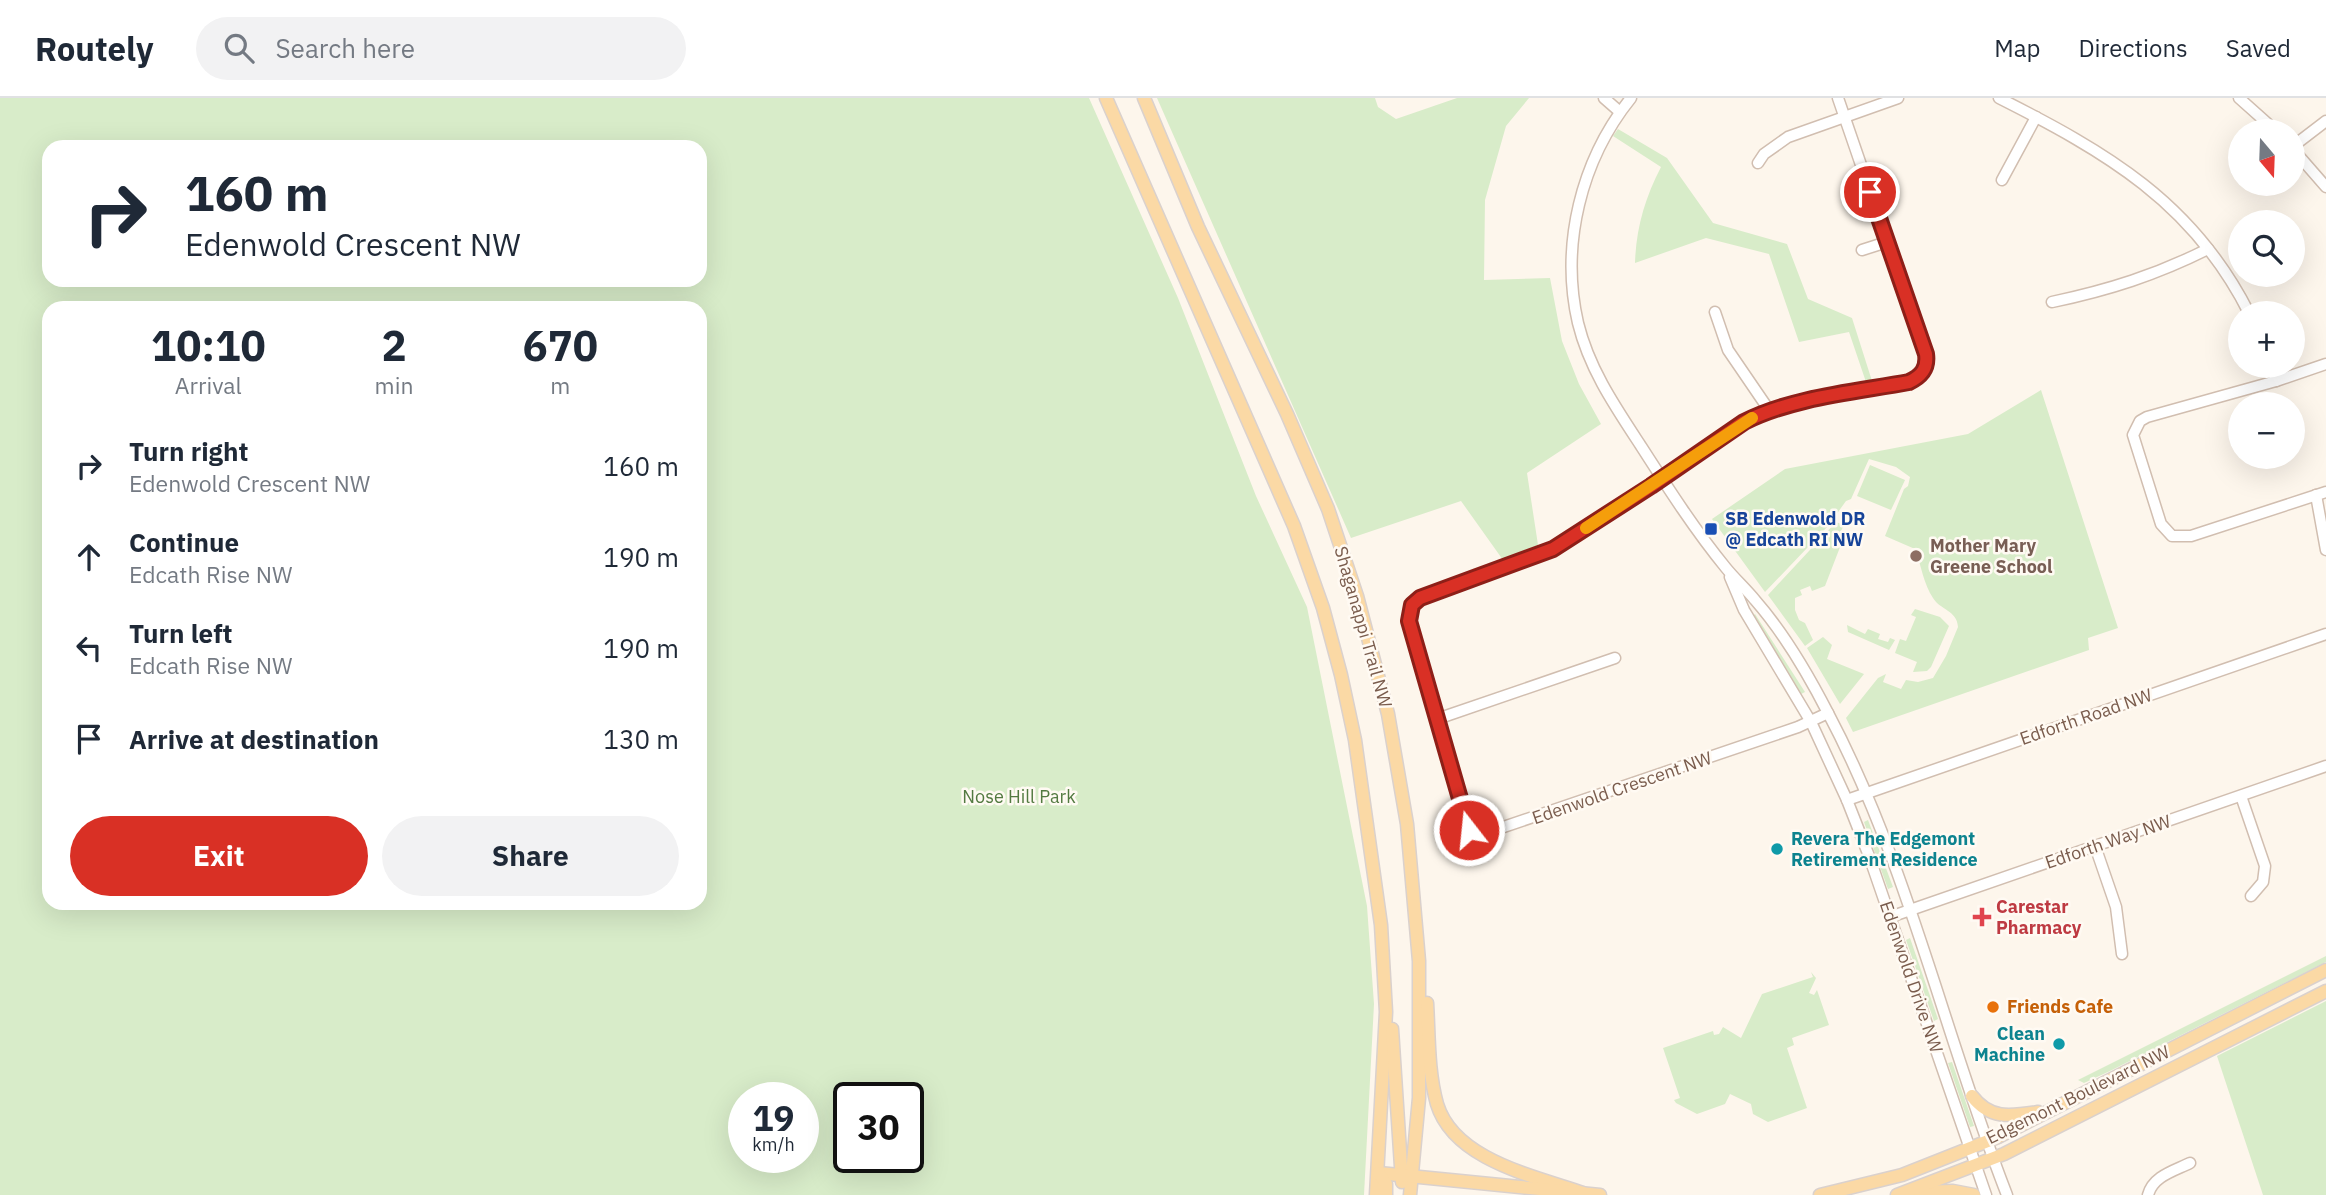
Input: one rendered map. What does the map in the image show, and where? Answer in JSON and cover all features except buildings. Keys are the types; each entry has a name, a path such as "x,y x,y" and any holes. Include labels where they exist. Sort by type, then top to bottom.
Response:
{"main road":[{"name":"Shaganappi Trail NW","path":"1106,98 1294,526 1323,608 1341,675 1357,754 1381,925 1386,1012 1379,1173 1385,1194"},
{"name":"Shaganappi Trail NW","path":"1144,98 1198,227 1287,414 1323,497 1357,596 1388,714 1405,810 1419,961 1419,1098 1406,1176 1409,1195"},
{"path":"1419,961 1425,971 1432,1082 1438,1107 1448,1128 1466,1145 1485,1157 1583,1193"},
{"name":"Edgemont Boulevard NW","path":"1821,1195 1902,1175 1987,1141 2326,970"},
{"name":"Edgemont Boulevard NW","path":"1900,1194 1993,1158 2326,991"},
{"path":"1386,1012 1393,1033 1406,1176"},
{"path":"1972,1096 1982,1107 1999,1116 2049,1110"},
{"path":"1379,1173 1600,1195"},
{"path":"1900,1194 1953,1191 1973,1195"}],"street":[{"path":"1604,98 1620,112"},
{"name":"Edenwold Drive NW","path":"1631,98 1599,149 1579,202 1572,254 1578,323 1604,389 1662,479 1726,568 1771,622 1828,713 1867,793 2007,1195"},
{"path":"1662,479 1744,422 1769,410 1909,382 1923,373 1926,354 1838,98"},
{"path":"1758,163 1764,154 1788,137 1898,98"},
{"path":"1998,98 2098,152 2140,180 2176,212 2208,249 2228,275 2242,301"},
{"path":"2239,98 2263,119"},
{"path":"2001,180 2036,117"},
{"path":"2305,137 2326,121"},
{"path":"2305,162 2326,187"},
{"path":"1862,250 1887,242"},
{"path":"2052,302 2106,290 2148,276 2208,249"},
{"path":"1715,313 1728,350 1769,410"},
{"path":"2326,364 2276,381 2147,417 2140,421 2135,429 2133,442 2161,524 2172,536 2183,538 2321,493 2326,550"},
{"name":"Edenwold Crescent NW","path":"1662,479 1553,549 1420,598 1409,611 1409,621 1469,830 1477,836 1811,722 1828,713"},
{"name":"Edenwold Drive NW","path":"1726,568 1745,610 1811,722 1847,800 1986,1195"},
{"name":"Edforth Road NW","path":"1847,800 2326,634"},
{"path":"1437,719 1615,658"},
{"name":"Edforth Way NW","path":"1890,917 2326,766"},
{"path":"2241,796 2264,866 2263,882 2251,896"},
{"path":"2095,846 2116,907 2123,954"},
{"path":"2148,1195 2152,1184 2159,1178 2190,1163"}],"green space":[{"name":"Nose Hill Park","path":"0,98 1089,98 1178,298 1256,496 1307,607 1367,906 1374,1004 1364,1195 0,1195"},
{"path":"1157,98 1375,98 1378,107 1396,119 1457,98 1529,98 1506,126 1485,200 1484,280 1550,278 1562,341 1579,384 1601,424 1527,473 1538,545 1503,560 1461,501 1351,538"},
{"path":"1618,129 1667,158 1713,223 1787,244 1808,299 1852,318 1872,381 1866,382 1849,332 1799,342 1769,254 1706,238 1635,263 1642,214 1661,167 1613,136"},
{"name":"Mother Mary Greene School","path":"2041,390 2118,628 2088,638 2089,650 1853,732 1846,718 1878,678 1886,674 1883,682 1901,689 1906,680 1918,682 1933,678 1958,627 1955,617 1936,602 1930,593 1915,549 1885,536 1910,477 1896,467 1869,459 1851,499 1846,501 1828,526 1765,592 1712,519 1785,469 1968,434"},
{"path":"1870,465 1905,480 1891,510 1857,496"},
{"path":"1836,522 1844,525 1837,539 1842,542 1825,586 1812,591 1810,586 1800,590 1802,595 1795,598 1795,610 1799,620 1805,623 1813,640 1805,646 1768,595"},
{"path":"1915,609 1940,617 1949,626 1927,671 1913,672 1917,662 1895,653 1900,639 1906,641 1916,617 1911,615"},
{"path":"1755,614 1805,692 1801,694"},
{"path":"1847,625 1865,634 1868,629 1880,634 1878,639 1888,642 1890,638 1895,640 1889,650 1848,632"},
{"path":"1823,637 1832,645 1827,659 1864,674 1840,704 1807,648"},
{"path":"1868,820 1893,887 1888,889 1864,822"},
{"path":"1910,938 1938,1019 1934,1021 1906,940"},
{"path":"2326,956 2326,962 2110,1071 2084,1083 2078,1080"},
{"path":"1811,972 1816,978 1809,993 1814,995 1817,990 1829,1025 1792,1038 1794,1045 1787,1048 1807,1108 1768,1122 1753,1114 1751,1104 1730,1094 1725,1104 1697,1114 1676,1103 1674,1100 1680,1098 1663,1048 1713,1031 1714,1035 1719,1034 1723,1027 1741,1038 1762,994 1813,977"},
{"path":"2326,1001 2326,1195 2263,1195 2217,1056"},
{"path":"1952,1062 1974,1126 1970,1127 1948,1063"}],"slow traffic":[{"path":"1586,528 1752,418"}],"place":[{"name":"SB Edenwold DR @ Edcath RI NW","path":"1711,529"},
{"name":"Mother Mary Greene School","path":"1916,556"},
{"name":"Revera The Edgemont Retirement Residence","path":"1777,849"},
{"name":"Carestar Pharmacy","path":"1982,917"},
{"name":"Friends Cafe","path":"1993,1007"},
{"name":"Clean Machine","path":"2059,1044"}],"route":[{"path":"1469,830 1409,621 1412,605 1420,598 1553,549 1744,422 1769,410 1909,382 1923,373 1926,354 1870,192"}]}
